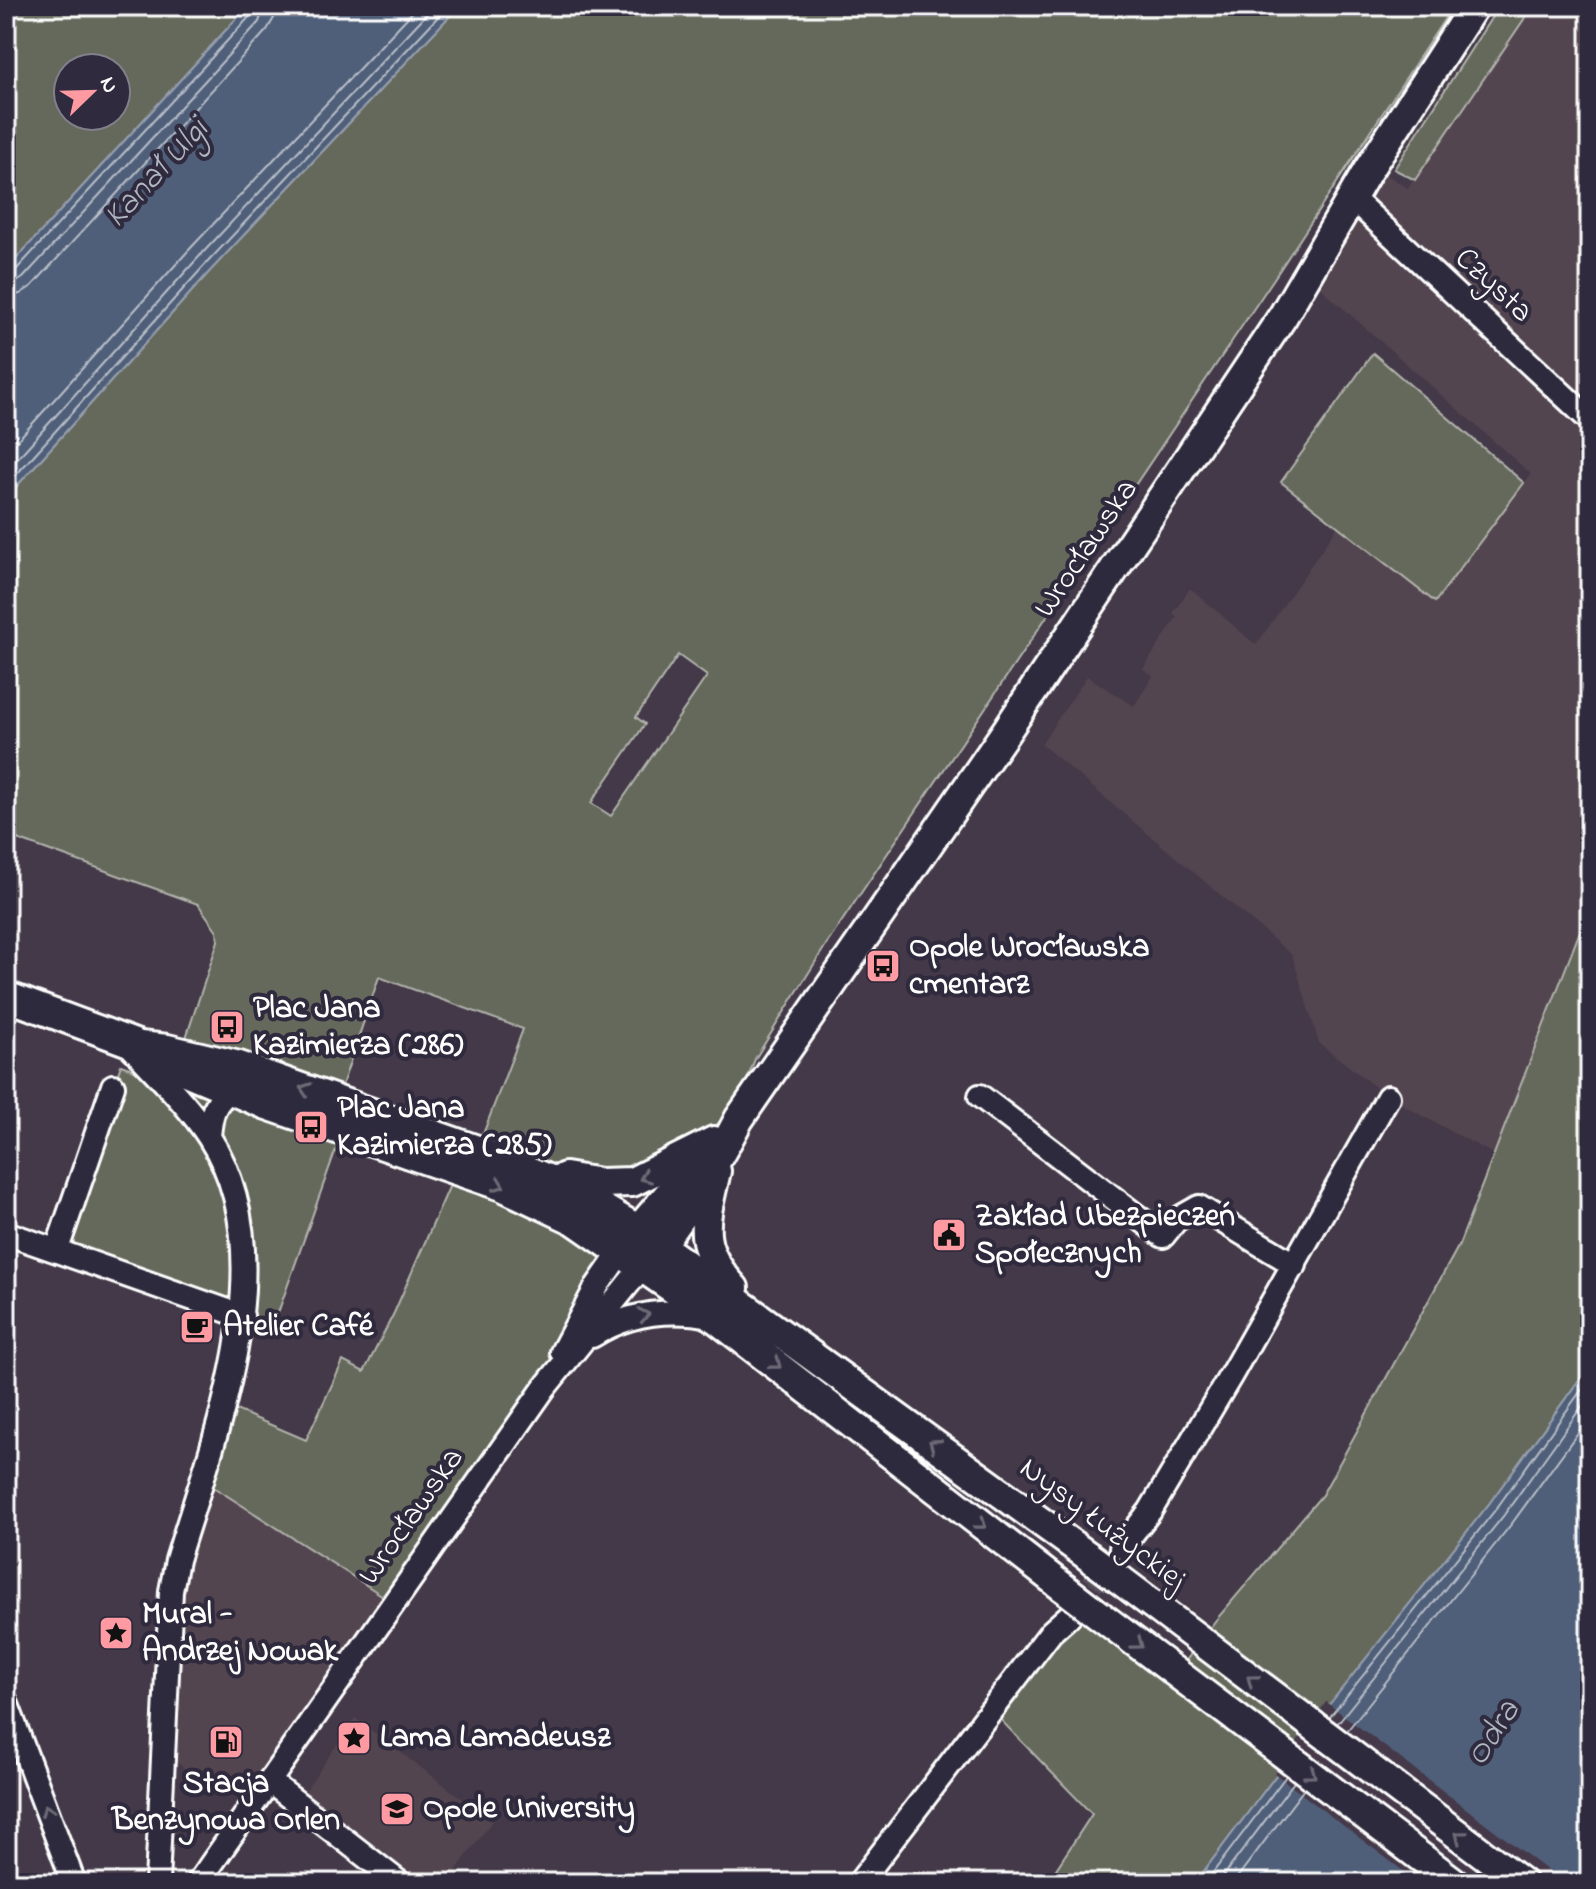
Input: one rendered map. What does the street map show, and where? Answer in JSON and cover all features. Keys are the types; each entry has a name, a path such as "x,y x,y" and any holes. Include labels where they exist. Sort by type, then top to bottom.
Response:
{"main road":[{"name":"Wrocławska","path":"630,1260 739,1119 1031,694 1283,316 1352,198 1474,6"},
{"path":"6,996 133,1043 239,1066 536,1173 600,1183 632,1182 645,1178 678,1158 717,1148 705,1227 708,1249 720,1273 764,1321"},
{"path":"133,1043 164,1062 267,1105 465,1172 538,1201 589,1229 714,1317 1076,1605 1182,1677 1455,1883"},
{"name":"Nysy Łużyckiej","path":"536,1173 597,1203 649,1238 1088,1556 1522,1883"}],"street":[{"name":"Czysta","path":"1352,198 1590,420"},
{"path":"133,1043 209,1136 228,1176 238,1216 243,1265 242,1316 230,1374 171,1591 157,1883"},
{"path":"57,1249 113,1086"},
{"path":"209,1136 211,1115 218,1099 232,1090"},
{"path":"980,1096 1163,1236 1176,1220 1199,1207 1295,1265"},
{"path":"1121,1548 1150,1511 1295,1265 1388,1097"},
{"path":"6,1233 242,1316"},
{"name":"Wrocławska","path":"198,1883 545,1387 581,1344 630,1260"},
{"name":"Wrocławska","path":"545,1387 597,1286 630,1260"},
{"path":"581,1344 599,1332 636,1316 671,1311 714,1317"},
{"path":"859,1883 1051,1632 1076,1605"},
{"path":"6,1702 74,1883"},
{"path":"269,1781 400,1883"}],"shaded area":[{"path":"1533,6 1590,6 1590,905 1493,1154 1388,1097 1319,1043 1292,955 1041,744 1087,676 1134,706 1153,676 1143,669 1177,617 1173,613 1190,588 1256,645 1338,526 1435,602 1531,474 1316,281 1382,172 1408,188"},
{"path":"201,1479 394,1603 252,1790 202,1776 174,1760 171,1591"},
{"name":"Opole University","path":"355,1718 492,1821 447,1883 420,1883 302,1796"}],"green space":[{"path":"6,6 248,6 6,270"},
{"path":"459,6 1453,6 1279,271 826,945 755,1059 737,1107 678,1158 610,1184 477,1150 523,1029 379,977 337,1100 183,1047 218,941 217,931 198,904 6,835 6,498 210,271","holes":["678,655 707,676 611,816 591,803 645,724 636,717"]},
{"path":"1499,6 1533,6 1415,180 1394,169"},
{"path":"1373,353 1524,483 1435,602 1281,482"},
{"path":"1590,905 1590,1365 1489,1504 1329,1705 1195,1883 1047,1883 1092,1814 991,1710 1071,1600 1174,1677 1215,1621 1322,1495 1459,1245"},
{"path":"121,1065 337,1146 273,1327 57,1249"},
{"path":"457,1169 620,1253 562,1361 394,1603 201,1479 222,1404 306,1440 343,1361 364,1372 394,1313"}],"water":[{"name":"Kanał Ulgi","path":"248,6 459,6 210,271 6,498 6,270"},
{"name":"Odra","path":"1590,1365 1590,1882 1195,1883 1329,1705 1489,1504"}],"pier":[{"path":"1326,1702 1566,1883 1484,1883 1396,1817 1482,1883 1419,1883 1274,1773"}],"tunnel":[{"path":"1072,1611 1114,1556"}],"place":[{"name":"Opole Wrocławska cmentarz","path":"883,966"},
{"name":"Plac Jana Kazimierza (286)","path":"227,1027"},
{"name":"Plac Jana Kazimierza (285)","path":"311,1127"},
{"name":"Zakład Ubezpieczeń Społecznych","path":"949,1235"},
{"name":"Atelier Café","path":"197,1327"},
{"name":"Mural - Andrzej Nowak","path":"116,1633"},
{"name":"Lama Lamadeusz","path":"354,1738"},
{"name":"Stacja Benzynowa Orlen","path":"226,1742"},
{"name":"Opole University","path":"397,1809"}]}
